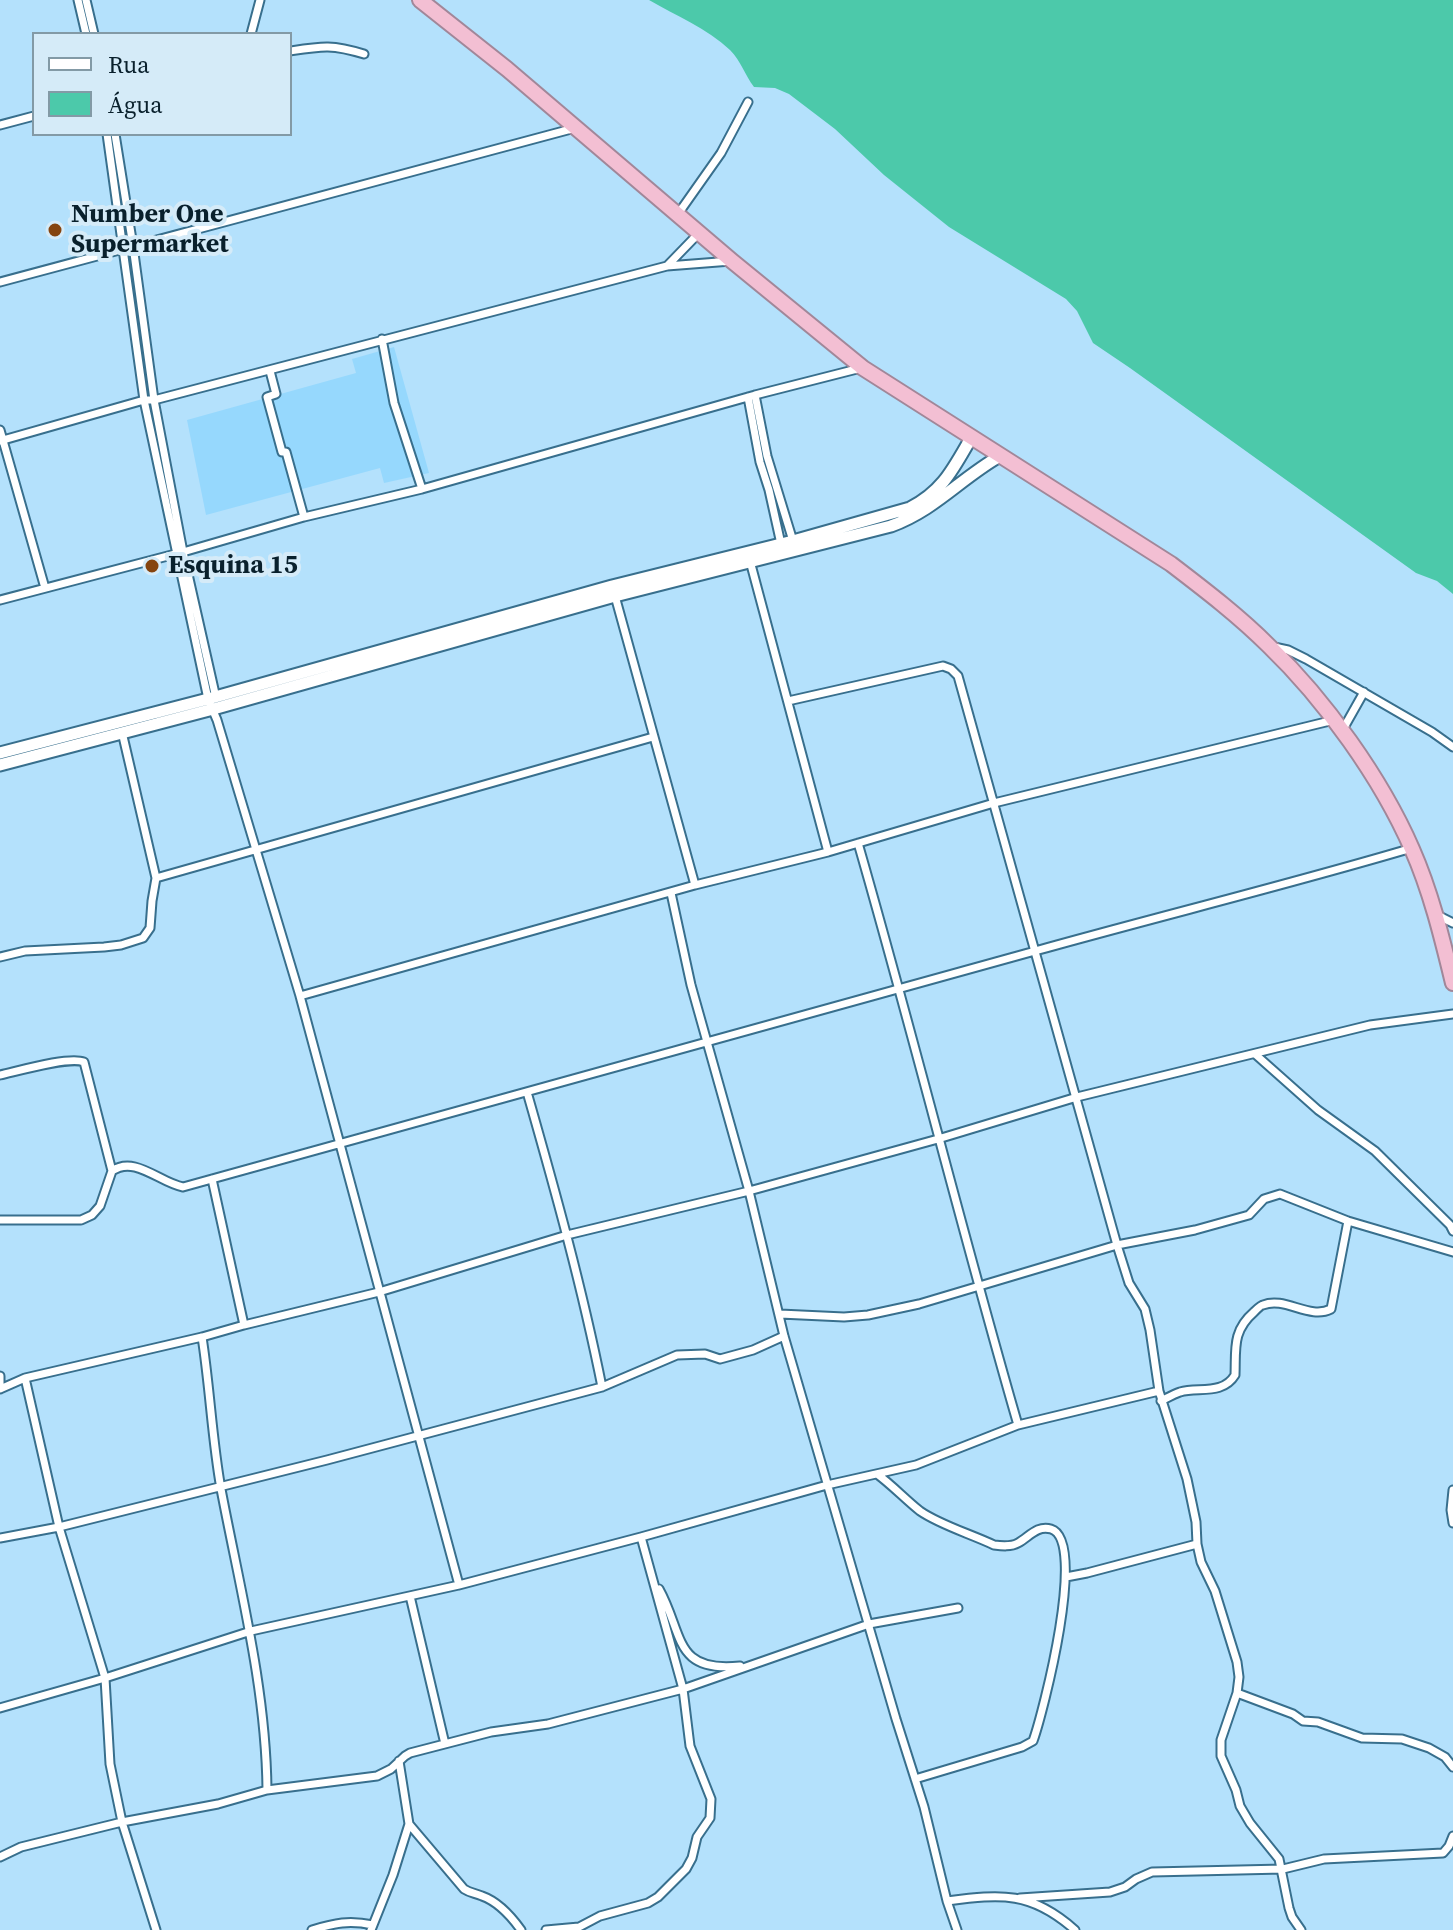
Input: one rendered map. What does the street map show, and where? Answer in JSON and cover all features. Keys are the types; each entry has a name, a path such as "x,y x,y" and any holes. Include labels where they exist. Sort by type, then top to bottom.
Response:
{"highway":[{"path":"420,0 507,69 863,368 1171,564 1270,646 1338,726 1385,796 1412,848 1436,915 1453,983"}],"street":[{"path":"78,0 86,32"},
{"path":"86,0 94,32"},
{"path":"252,32 260,0"},
{"path":"292,51 326,46 364,54"},
{"path":"678,214 721,153 748,102"},
{"path":"0,125 32,117"},
{"path":"0,282 575,128"},
{"path":"107,136 144,400 214,707 300,996 459,1585"},
{"path":"115,136 180,553"},
{"path":"667,266 699,233"},
{"path":"1,440 144,400 270,371 667,266 732,261"},
{"path":"382,339 394,403 422,489"},
{"path":"0,600 863,368"},
{"path":"270,371 276,394 267,397 304,517"},
{"path":"751,396 787,543"},
{"path":"0,430 45,588"},
{"path":"0,753 214,707 612,586 787,543 910,508 926,499 947,480 974,440"},
{"path":"0,765 615,596 906,521 934,505 997,454"},
{"path":"768,474 776,518 787,543"},
{"path":"750,561 828,852"},
{"path":"615,596 695,885"},
{"path":"1270,646 1306,659 1453,747"},
{"path":"788,701 943,666 958,676 1117,1245 1129,1283 1145,1309 1161,1401 1187,1479 1201,1562 1215,1591 1237,1662 1237,1693 1221,1740 1221,1756 1240,1806 1279,1859 1289,1908 1301,1930"},
{"path":"300,996 695,885 828,852 994,803 1338,726 1364,692"},
{"path":"0,957 25,951 121,945 143,938 150,928 156,878 122,732"},
{"path":"156,878 653,737"},
{"path":"858,843 1018,1425"},
{"path":"0,1220 81,1220 92,1215 100,1206 112,1171 117,1167 127,1165 183,1187 1412,848"},
{"path":"671,893 707,1044 749,1191 784,1336 924,1807 957,1930"},
{"path":"1436,915 1453,923"},
{"path":"0,1376 0,1389 25,1378 379,1292 567,1235 749,1191 1077,1097 1370,1025 1453,1014"},
{"path":"1255,1054 1318,1110 1375,1151 1453,1231"},
{"path":"0,1075 80,1059 84,1062 112,1171"},
{"path":"527,1092 567,1235 602,1387"},
{"path":"212,1179 244,1325"},
{"path":"780,1314 844,1317 919,1304 1117,1245 1195,1230 1249,1215 1264,1199 1280,1194 1348,1221 1453,1252"},
{"path":"1161,1401 1181,1392 1215,1389 1232,1380 1235,1375 1236,1336 1246,1319 1262,1305 1277,1303 1326,1312 1331,1309 1348,1221"},
{"path":"0,1538 59,1527 602,1387 677,1355 705,1354 720,1359 753,1350 784,1336"},
{"path":"202,1337 220,1485 251,1631 267,1760 267,1790"},
{"path":"25,1378 59,1527 105,1678 110,1764 122,1822 156,1930"},
{"path":"0,1708 251,1631 459,1585 827,1485 916,1465 1018,1425 1159,1391"},
{"path":"877,1474 934,1519 994,1545 1016,1544 1038,1529 1055,1530 1062,1547 1066,1577 1059,1637 1033,1741 915,1779"},
{"path":"1453,1490 1453,1523"},
{"path":"546,1930 579,1927 600,1916 653,1901 686,1869 697,1837 710,1818 711,1799 690,1746 683,1689 641,1537"},
{"path":"1066,1577 1197,1544"},
{"path":"653,1580 685,1651 696,1661 712,1667 758,1664"},
{"path":"410,1596 445,1744"},
{"path":"0,1857 21,1847 122,1822 218,1804 267,1790 377,1776 410,1753 491,1732 548,1724 683,1689 869,1624 958,1608"},
{"path":"1237,1693 1293,1714 1303,1721 1318,1722 1362,1738 1402,1739 1429,1748 1445,1757 1453,1767"},
{"path":"312,1930 355,1921 372,1928 409,1824 399,1761"},
{"path":"409,1824 464,1889 501,1906 521,1930"},
{"path":"1020,1898 1110,1892 1152,1872 1283,1869 1324,1859 1443,1853 1453,1836"},
{"path":"947,1901 1012,1896 1050,1910 1075,1930"}],"shaded area":[{"path":"394,347 429,473 384,483 380,468 206,515 187,420 356,373 352,359"}],"water":[{"path":"649,0 1453,0 1453,594 1437,581 1416,573 1093,343 1077,311 1066,299 949,227 884,175 835,129 789,94 775,88 754,87 737,59 721,42"}],"place":[{"name":"Number One Supermarket","path":"55,230"},
{"name":"Esquina 15","path":"152,566"}]}
